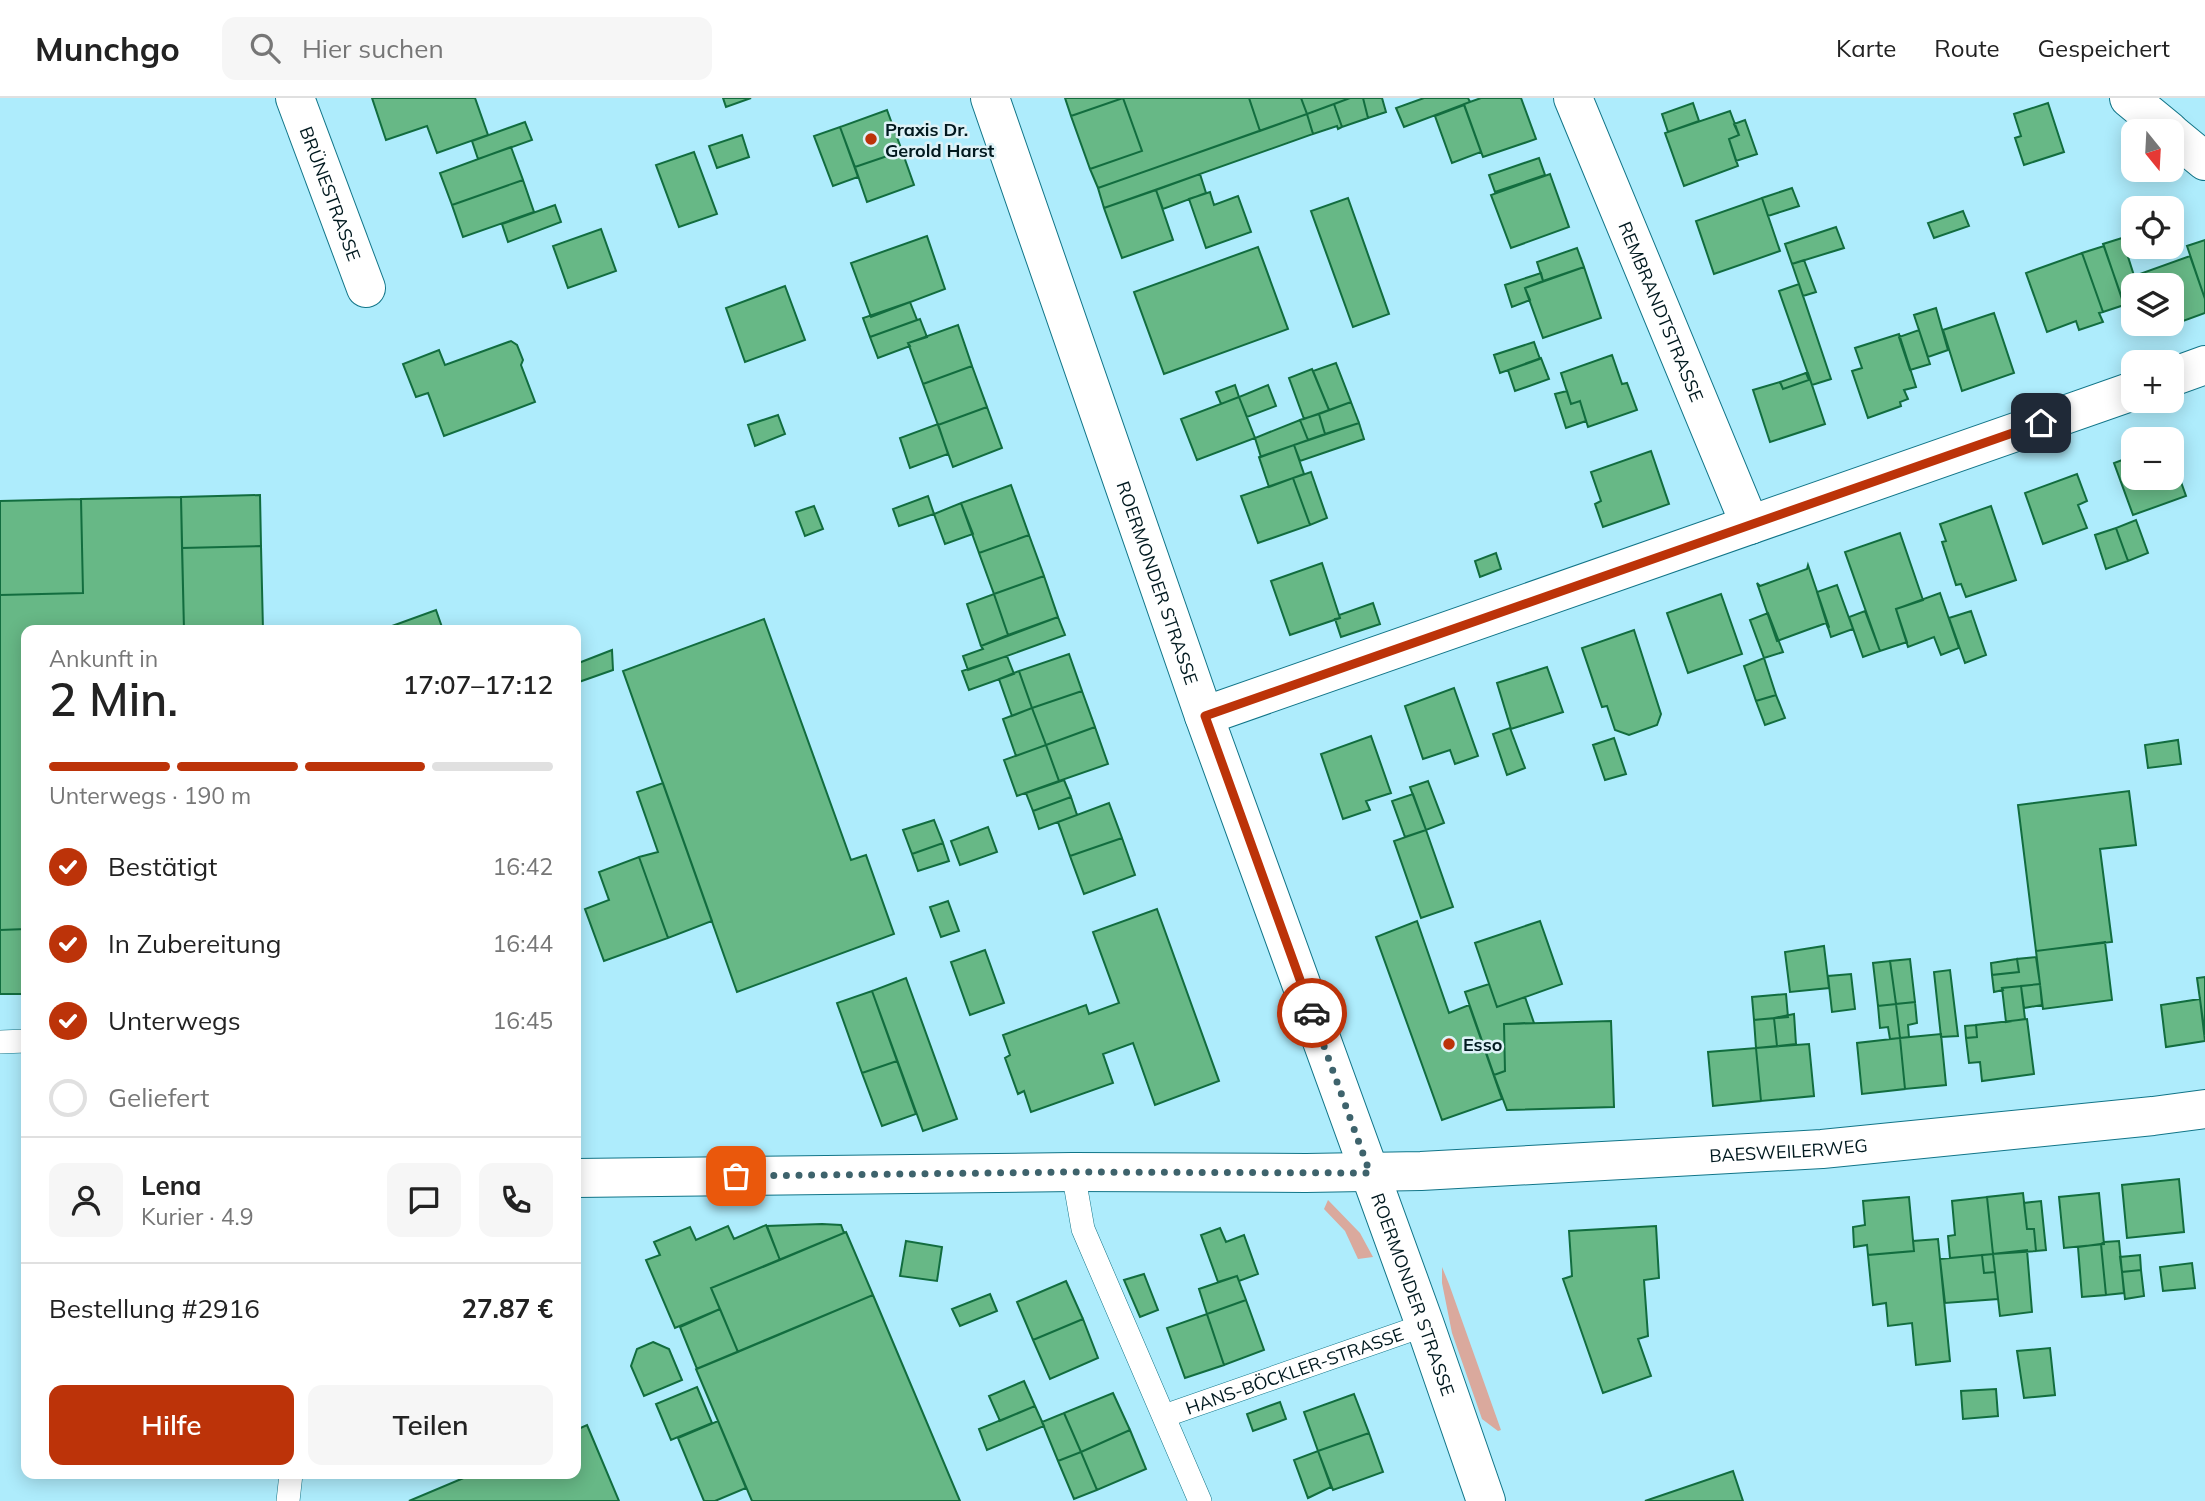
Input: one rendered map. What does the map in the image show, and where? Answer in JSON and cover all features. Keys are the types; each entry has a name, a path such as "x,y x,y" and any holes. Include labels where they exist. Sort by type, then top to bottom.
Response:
{"street":[{"name":"BRÜNESTRASSE","path":"295,98 366,288"},
{"name":"ROERMONDER STRASSE","path":"990,98 1205,716 1486,1501"},
{"name":"REMBRANDTSTRASSE","path":"1573,98 1750,525"},
{"path":"2130,98 2154,119"},
{"path":"2184,144 2205,161"},
{"path":"2184,373 2205,365"},
{"path":"1205,716 2121,395"},
{"name":"BAESWEILERWEG","path":"581,1178 1073,1172 1370,1173 1822,1149 2205,1109"}],"lane":[{"path":"0,1042 21,1041"},
{"name":"HANS-BÖCKLER-STRASSE","path":"1073,1172 1083,1229 1200,1501"},
{"name":"HANS-BÖCKLER-STRASSE","path":"1164,1416 1425,1325"},
{"path":"288,1501 290,1479"}],"shaded area":[{"path":"1328,1200 1360,1233 1373,1257 1358,1259 1345,1231 1324,1209"},
{"path":"1442,1267 1501,1430 1498,1431 1482,1419 1452,1333 1442,1283"}],"building":[{"path":"372,98 475,98 488,135 437,153 427,126 386,140"},
{"path":"723,98 751,98 726,107"},
{"path":"1065,98 1123,98 1071,116"},
{"path":"1123,98 1142,151 1090,169 1071,116"},
{"path":"1123,98 1249,98 1260,131 1098,188 1090,169 1142,151"},
{"path":"1249,98 1301,98 1307,114 1260,131"},
{"path":"1301,98 1350,98 1307,114"},
{"path":"1350,98 1363,98 1368,118 1342,127 1334,104"},
{"path":"1363,98 1382,98 1386,112 1368,118"},
{"path":"1424,98 1468,98 1470,102 1404,127 1396,108"},
{"path":"1481,98 1521,98 1536,139 1483,157 1464,104"},
{"path":"1693,103 1699,121 1668,132 1662,114"},
{"path":"2048,103 2064,152 2024,165 2015,138 2021,136 2014,114"},
{"path":"1334,104 1342,127 1338,129 1337,126 1313,134 1307,114"},
{"path":"1464,105 1481,152 1452,163 1435,116"},
{"name":"Praxis Dr. Gerold Harst","path":"887,110 902,151 855,167 840,127"},
{"path":"1730,111 1739,135 1729,139 1738,166 1684,186 1665,133"},
{"path":"1307,114 1313,134 1104,208 1098,188"},
{"path":"1745,120 1757,154 1736,161 1729,139 1739,135 1734,124"},
{"path":"525,122 532,140 478,159 472,141"},
{"path":"840,127 858,177 833,186 814,136"},
{"path":"742,135 749,157 717,168 709,146"},
{"path":"511,147 523,180 452,205 440,173"},
{"path":"902,151 914,185 867,202 855,167"},
{"path":"694,152 717,214 679,227 656,165"},
{"path":"1539,158 1545,175 1495,192 1489,175"},
{"path":"1200,174 1206,193 1163,209 1156,190"},
{"path":"1550,174 1569,227 1511,248 1491,195"},
{"path":"523,180 534,212 463,237 452,205"},
{"path":"1792,188 1799,206 1768,216 1762,198"},
{"path":"1156,190 1173,240 1122,258 1104,208"},
{"path":"1210,192 1214,205 1238,196 1251,232 1206,248 1189,199"},
{"path":"1348,198 1389,314 1353,327 1311,211"},
{"path":"1762,198 1780,251 1714,274 1696,221"},
{"path":"555,205 561,222 508,242 502,224"},
{"path":"1963,211 1969,226 1934,238 1928,223"},
{"path":"1836,227 1844,248 1792,264 1785,244"},
{"path":"601,229 616,271 568,288 553,246"},
{"path":"927,236 945,289 871,317 851,263"},
{"path":"2121,238 2121,259 2129,259 2133,273 2121,273 2121,295 2103,244"},
{"path":"2205,240 2205,299 2187,246"},
{"path":"2104,246 2121,296 2121,306 2103,312 2082,253"},
{"path":"1258,247 1288,329 1164,374 1134,292"},
{"path":"1577,248 1584,267 1543,281 1537,262"},
{"path":"2082,253 2103,312 2099,313 2103,322 2079,330 2076,321 2047,332 2026,273"},
{"path":"2190,256 2205,299 2205,313 2184,321 2184,273 2142,273"},
{"path":"1804,260 1816,292 1803,296 1792,264"},
{"path":"1584,267 1601,318 1543,338 1525,288"},
{"path":"1541,273 1543,281 1525,288 1530,300 1512,307 1505,285"},
{"path":"1799,284 1831,379 1812,385 1779,291"},
{"path":"785,286 805,340 745,362 726,308"},
{"path":"910,302 917,320 870,337 863,318"},
{"path":"1936,308 1948,350 1928,357 1914,315"},
{"path":"1994,313 2014,373 1962,391 1943,330"},
{"path":"920,319 927,337 878,358 870,337"},
{"path":"958,325 972,366 923,384 908,343"},
{"path":"1919,330 1930,364 1910,370 1899,337"},
{"path":"1899,334 1916,387 1904,390 1908,399 1900,402 1901,406 1868,418 1852,371 1862,368 1855,348"},
{"path":"511,341 517,345 523,360 521,365 535,402 444,436 428,393 416,397 403,364 439,350 445,365"},
{"path":"1534,342 1540,359 1500,373 1494,355"},
{"path":"1612,355 1622,384 1627,383 1637,410 1588,427 1580,401 1571,404 1561,373"},
{"path":"1541,358 1549,379 1515,391 1508,370"},
{"path":"1336,363 1351,402 1329,410 1313,371"},
{"path":"972,366 987,407 938,425 923,384"},
{"path":"1312,369 1329,410 1304,419 1289,378"},
{"path":"1806,373 1809,380 1783,389 1780,382"},
{"path":"1808,373 1825,424 1770,442 1753,390 1780,382 1783,389 1809,380"},
{"path":"1235,385 1239,397 1221,404 1216,392"},
{"path":"1268,385 1276,406 1247,417 1239,397"},
{"path":"1567,391 1571,404 1580,401 1586,421 1566,428 1555,394"},
{"path":"1239,397 1255,438 1197,460 1181,419"},
{"path":"1351,402 1359,423 1325,434 1319,414"},
{"path":"987,407 1002,448 953,467 938,425"},
{"path":"1319,414 1325,434 1308,440 1300,420"},
{"path":"778,415 785,434 755,446 748,425"},
{"path":"1300,420 1308,440 1261,457 1255,438"},
{"path":"1359,423 1364,439 1300,461 1294,445"},
{"path":"938,424 948,454 910,468 900,438"},
{"path":"1294,445 1304,474 1269,487 1259,457"},
{"path":"1651,451 1669,504 1603,527 1595,504 1601,501 1591,472"},
{"path":"2121,460 2121,482 2114,463"},
{"path":"1311,472 1327,518 1310,525 1293,478"},
{"path":"2077,474 2087,501 2078,505 2087,528 2043,544 2025,493"},
{"path":"1293,478 1310,525 1258,543 1241,496"},
{"path":"1011,485 1029,535 979,553 961,503"},
{"path":"2124,490 2184,490 2186,496 2133,515"},
{"path":"260,495 261,546 182,548 181,497"},
{"path":"928,496 934,514 899,526 893,509"},
{"path":"181,497 184,625 21,625 21,929 0,930 0,595 83,593 81,499"},
{"path":"81,499 83,593 0,595 0,501"},
{"path":"961,503 973,534 945,544 934,514"},
{"path":"814,506 823,529 805,536 796,512"},
{"path":"1991,506 2016,580 1966,597 1961,584 1956,585 1942,542 1946,541 1940,524"},
{"path":"2136,520 2148,553 2128,561 2116,528"},
{"path":"2116,528 2128,561 2106,569 2095,535"},
{"path":"1900,533 1923,600 1896,609 1907,642 1880,651 1845,552"},
{"path":"1029,535 1044,576 994,594 979,553"},
{"path":"261,546 263,625 184,625 182,548"},
{"path":"1496,553 1501,569 1480,577 1475,561"},
{"path":"1322,563 1340,618 1290,635 1271,581"},
{"path":"1808,565 1829,627 1826,623 1777,641 1757,583 1760,586 1807,569"},
{"path":"1044,576 1058,617 1008,635 994,594"},
{"path":"1837,585 1853,629 1831,637 1817,592"},
{"path":"1940,593 1959,648 1941,655 1934,637 1908,647 1896,609"},
{"path":"994,594 1008,635 981,646 967,604"},
{"path":"1721,594 1742,654 1688,673 1667,613"},
{"path":"1373,603 1380,624 1341,637 1335,619 1340,618 1339,615"},
{"path":"436,610 441,625 395,625"},
{"path":"1865,611 1880,651 1863,657 1849,617"},
{"path":"1971,611 1986,655 1965,663 1949,618"},
{"path":"1768,613 1783,652 1764,658 1750,620"},
{"path":"1058,617 1065,635 968,670 963,656 983,649 981,646"},
{"path":"764,619 851,860 866,855 894,934 737,992 623,671"},
{"path":"1634,630 1661,714 1657,725 1629,735 1615,730 1607,706 1602,707 1582,648"},
{"path":"612,650 613,670 581,681 581,662"},
{"path":"1069,654 1082,691 1032,708 1019,671"},
{"path":"1007,656 1014,674 969,690 962,671"},
{"path":"1764,658 1776,695 1756,701 1744,666"},
{"path":"1547,667 1563,712 1511,729 1497,683"},
{"path":"1019,671 1032,708 1012,716 999,679"},
{"path":"1454,688 1478,756 1455,764 1450,750 1423,759 1405,706"},
{"path":"1082,691 1095,727 1046,745 1032,708"},
{"path":"1776,695 1785,718 1765,725 1756,701"},
{"path":"1032,708 1046,745 1016,756 1003,719"},
{"path":"1095,727 1108,764 1059,781 1046,745"},
{"path":"1510,728 1525,768 1507,775 1493,734"},
{"path":"1371,736 1391,793 1366,801 1370,810 1343,819 1321,754"},
{"path":"1614,738 1626,774 1605,780 1593,745"},
{"path":"2178,740 2181,764 2148,768 2145,745"},
{"path":"1046,745 1059,781 1017,796 1004,760"},
{"path":"1064,780 1071,797 1033,811 1026,793"},
{"path":"1428,781 1444,823 1426,830 1410,787"},
{"path":"663,783 712,921 668,938 639,857 658,852 637,792"},
{"path":"2129,791 2136,845 2100,849 2112,942 2036,951 2018,805"},
{"path":"1413,794 1426,830 1405,837 1392,801"},
{"path":"1071,797 1077,815 1039,829 1033,811"},
{"path":"1109,803 1122,838 1070,856 1058,822"},
{"path":"934,820 943,843 912,854 903,830"},
{"path":"988,827 997,852 960,865 951,841"},
{"path":"1426,830 1453,907 1421,918 1394,841"},
{"path":"1122,838 1135,875 1084,894 1070,856"},
{"path":"943,843 949,861 918,871 912,854"},
{"path":"639,857 668,938 604,961 585,909 609,900 599,872"},
{"path":"948,901 959,931 941,937 930,907"},
{"path":"1157,909 1219,1081 1155,1105 1133,1043 1103,1054 1113,1083 1031,1112 1024,1091 1018,1094 1005,1058 1010,1055 1003,1035 1086,1005 1089,1014 1119,1003 1093,932"},
{"name":"Esso","path":"1417,921 1449,1013 1469,1005 1502,1099 1442,1120 1376,937"},
{"path":"1540,921 1562,984 1497,1007 1475,943"},
{"path":"21,929 21,994 0,994 0,930"},
{"path":"2105,942 2112,1000 2043,1009 2036,951"},
{"path":"1824,946 1829,988 1790,992 1785,952"},
{"path":"985,950 1004,1003 970,1015 951,962"},
{"path":"2036,957 2040,984 2002,988 2003,990 1994,992 1992,975 2019,972 2017,959"},
{"path":"1910,959 1915,1002 1896,1004 1890,961"},
{"path":"2017,959 2019,972 1992,975 1991,963"},
{"path":"1890,961 1896,1004 1878,1006 1873,963"},
{"path":"1950,970 1958,1036 1941,1037 1934,972"},
{"path":"1851,974 1855,1009 1832,1012 1828,976"},
{"path":"2205,977 2205,1035 2197,978"},
{"path":"906,978 957,1119 923,1131 872,991"},
{"path":"1489,984 1497,1007 1525,997 1534,1023 1504,1024 1505,1071 1494,1075 1465,992"},
{"path":"2040,984 2042,1005 2024,1008 2021,986"},
{"path":"2021,986 2025,1019 2006,1022 2002,988"},
{"path":"872,991 897,1061 862,1073 837,1003"},
{"path":"1786,994 1788,1017 1754,1020 1752,997"},
{"path":"2200,999 2205,1041 2166,1047 2161,1005"},
{"path":"1915,1002 1917,1023 1908,1025 1909,1037 1900,1038 1896,1004"},
{"path":"1896,1004 1900,1038 1890,1039 1888,1027 1880,1028 1878,1006"},
{"path":"1794,1014 1796,1044 1777,1046 1774,1018"},
{"path":"1774,1018 1777,1046 1756,1048 1754,1020"},
{"path":"2027,1019 2034,1074 1982,1081 1980,1062 1969,1063 1966,1038 1977,1037 1976,1025"},
{"path":"1611,1021 1614,1107 1507,1110 1494,1075 1505,1071 1504,1024"},
{"path":"1976,1025 1977,1037 1966,1038 1965,1026"},
{"path":"1941,1034 1946,1085 1905,1089 1900,1038"},
{"path":"1900,1038 1905,1089 1862,1094 1857,1043"},
{"path":"1809,1044 1814,1096 1761,1101 1756,1048"},
{"path":"1756,1048 1761,1101 1713,1106 1708,1052"},
{"path":"897,1061 916,1114 882,1126 862,1073"},
{"path":"2179,1179 2184,1232 2127,1238 2122,1185"},
{"path":"2023,1193 2027,1229 2034,1229 2036,1251 1993,1254 1987,1197"},
{"path":"2099,1193 2104,1244 2064,1248 2059,1197"},
{"path":"1909,1197 1914,1251 1868,1255 1867,1245 1854,1247 1853,1227 1865,1225 1863,1201"},
{"path":"1987,1197 1993,1254 1950,1258 1948,1236 1955,1235 1952,1201"},
{"path":"2041,1201 2046,1250 2036,1251 2034,1229 2027,1229 2024,1203"},
{"path":"766,1225 780,1260 711,1288 720,1309 675,1328 646,1260 660,1255 654,1242 690,1227 696,1240 728,1226 734,1239"},
{"path":"841,1225 844,1233 780,1260 767,1226"},
{"path":"1656,1226 1659,1278 1644,1280 1648,1336 1638,1339 1651,1376 1603,1393 1563,1279 1572,1276 1569,1231"},
{"path":"1220,1228 1226,1242 1244,1235 1258,1274 1239,1281 1237,1276 1218,1282 1201,1235"},
{"path":"846,1232 873,1295 738,1352 711,1288"},
{"path":"1938,1239 1950,1361 1916,1365 1912,1323 1888,1326 1886,1303 1873,1305 1868,1255 1914,1251 1913,1241"},
{"path":"906,1241 942,1247 937,1281 900,1276"},
{"path":"2119,1241 2124,1293 2106,1295 2101,1244"},
{"path":"2101,1244 2106,1295 2082,1297 2078,1247"},
{"path":"2027,1250 2032,1312 2000,1316 1993,1254"},
{"path":"1993,1254 1995,1272 1984,1273 1982,1255"},
{"path":"1982,1255 1984,1273 1995,1272 1998,1299 1945,1303 1940,1259"},
{"path":"2140,1255 2141,1270 2122,1272 2120,1257"},
{"path":"2192,1263 2195,1288 2163,1291 2160,1267"},
{"path":"2141,1270 2144,1296 2125,1299 2122,1272"},
{"path":"1144,1274 1158,1310 1140,1317 1124,1280"},
{"path":"1237,1276 1246,1300 1207,1314 1199,1289"},
{"path":"1066,1281 1083,1319 1033,1340 1017,1302"},
{"path":"990,1294 997,1311 960,1326 952,1309"},
{"path":"873,1295 960,1501 752,1501 696,1369"},
{"path":"1246,1300 1264,1350 1224,1365 1207,1314"},
{"path":"720,1309 738,1352 697,1369 680,1327"},
{"path":"1207,1314 1224,1365 1185,1378 1167,1328"},
{"path":"1083,1319 1098,1358 1050,1379 1033,1340"},
{"path":"653,1342 669,1349 682,1380 644,1396 631,1366 637,1349"},
{"path":"2050,1348 2055,1395 2024,1398 2017,1351"},
{"path":"1024,1381 1035,1406 1000,1421 989,1396"},
{"path":"697,1387 712,1423 671,1440 656,1404"},
{"path":"1996,1389 1998,1416 1963,1419 1961,1391"},
{"path":"1113,1393 1130,1430 1081,1452 1064,1413"},
{"path":"1354,1394 1369,1433 1318,1451 1304,1412"},
{"path":"1280,1402 1286,1419 1253,1431 1247,1414"},
{"path":"1035,1406 1044,1426 987,1450 979,1429"},
{"path":"1064,1413 1081,1452 1058,1461 1042,1422"},
{"path":"718,1421 746,1488 715,1501 704,1501 678,1438"},
{"path":"587,1425 619,1501 409,1501 461,1479 581,1479 581,1428"},
{"path":"1130,1430 1146,1469 1097,1490 1081,1452"},
{"path":"1369,1433 1383,1472 1333,1490 1318,1451"},
{"path":"1318,1451 1331,1487 1308,1498 1294,1460"},
{"path":"1081,1452 1097,1490 1074,1499 1058,1461"},
{"path":"1733,1471 1743,1501 1645,1501"}],"way so far":[{"path":"736,1176 1073,1172 1370,1173 1312,1013"}],"place":[{"name":"Praxis Dr. Gerold Harst","path":"871,139"},
{"name":"Esso","path":"1449,1044"}],"route":[{"path":"1312,1013 1205,716 2041,423"}]}
